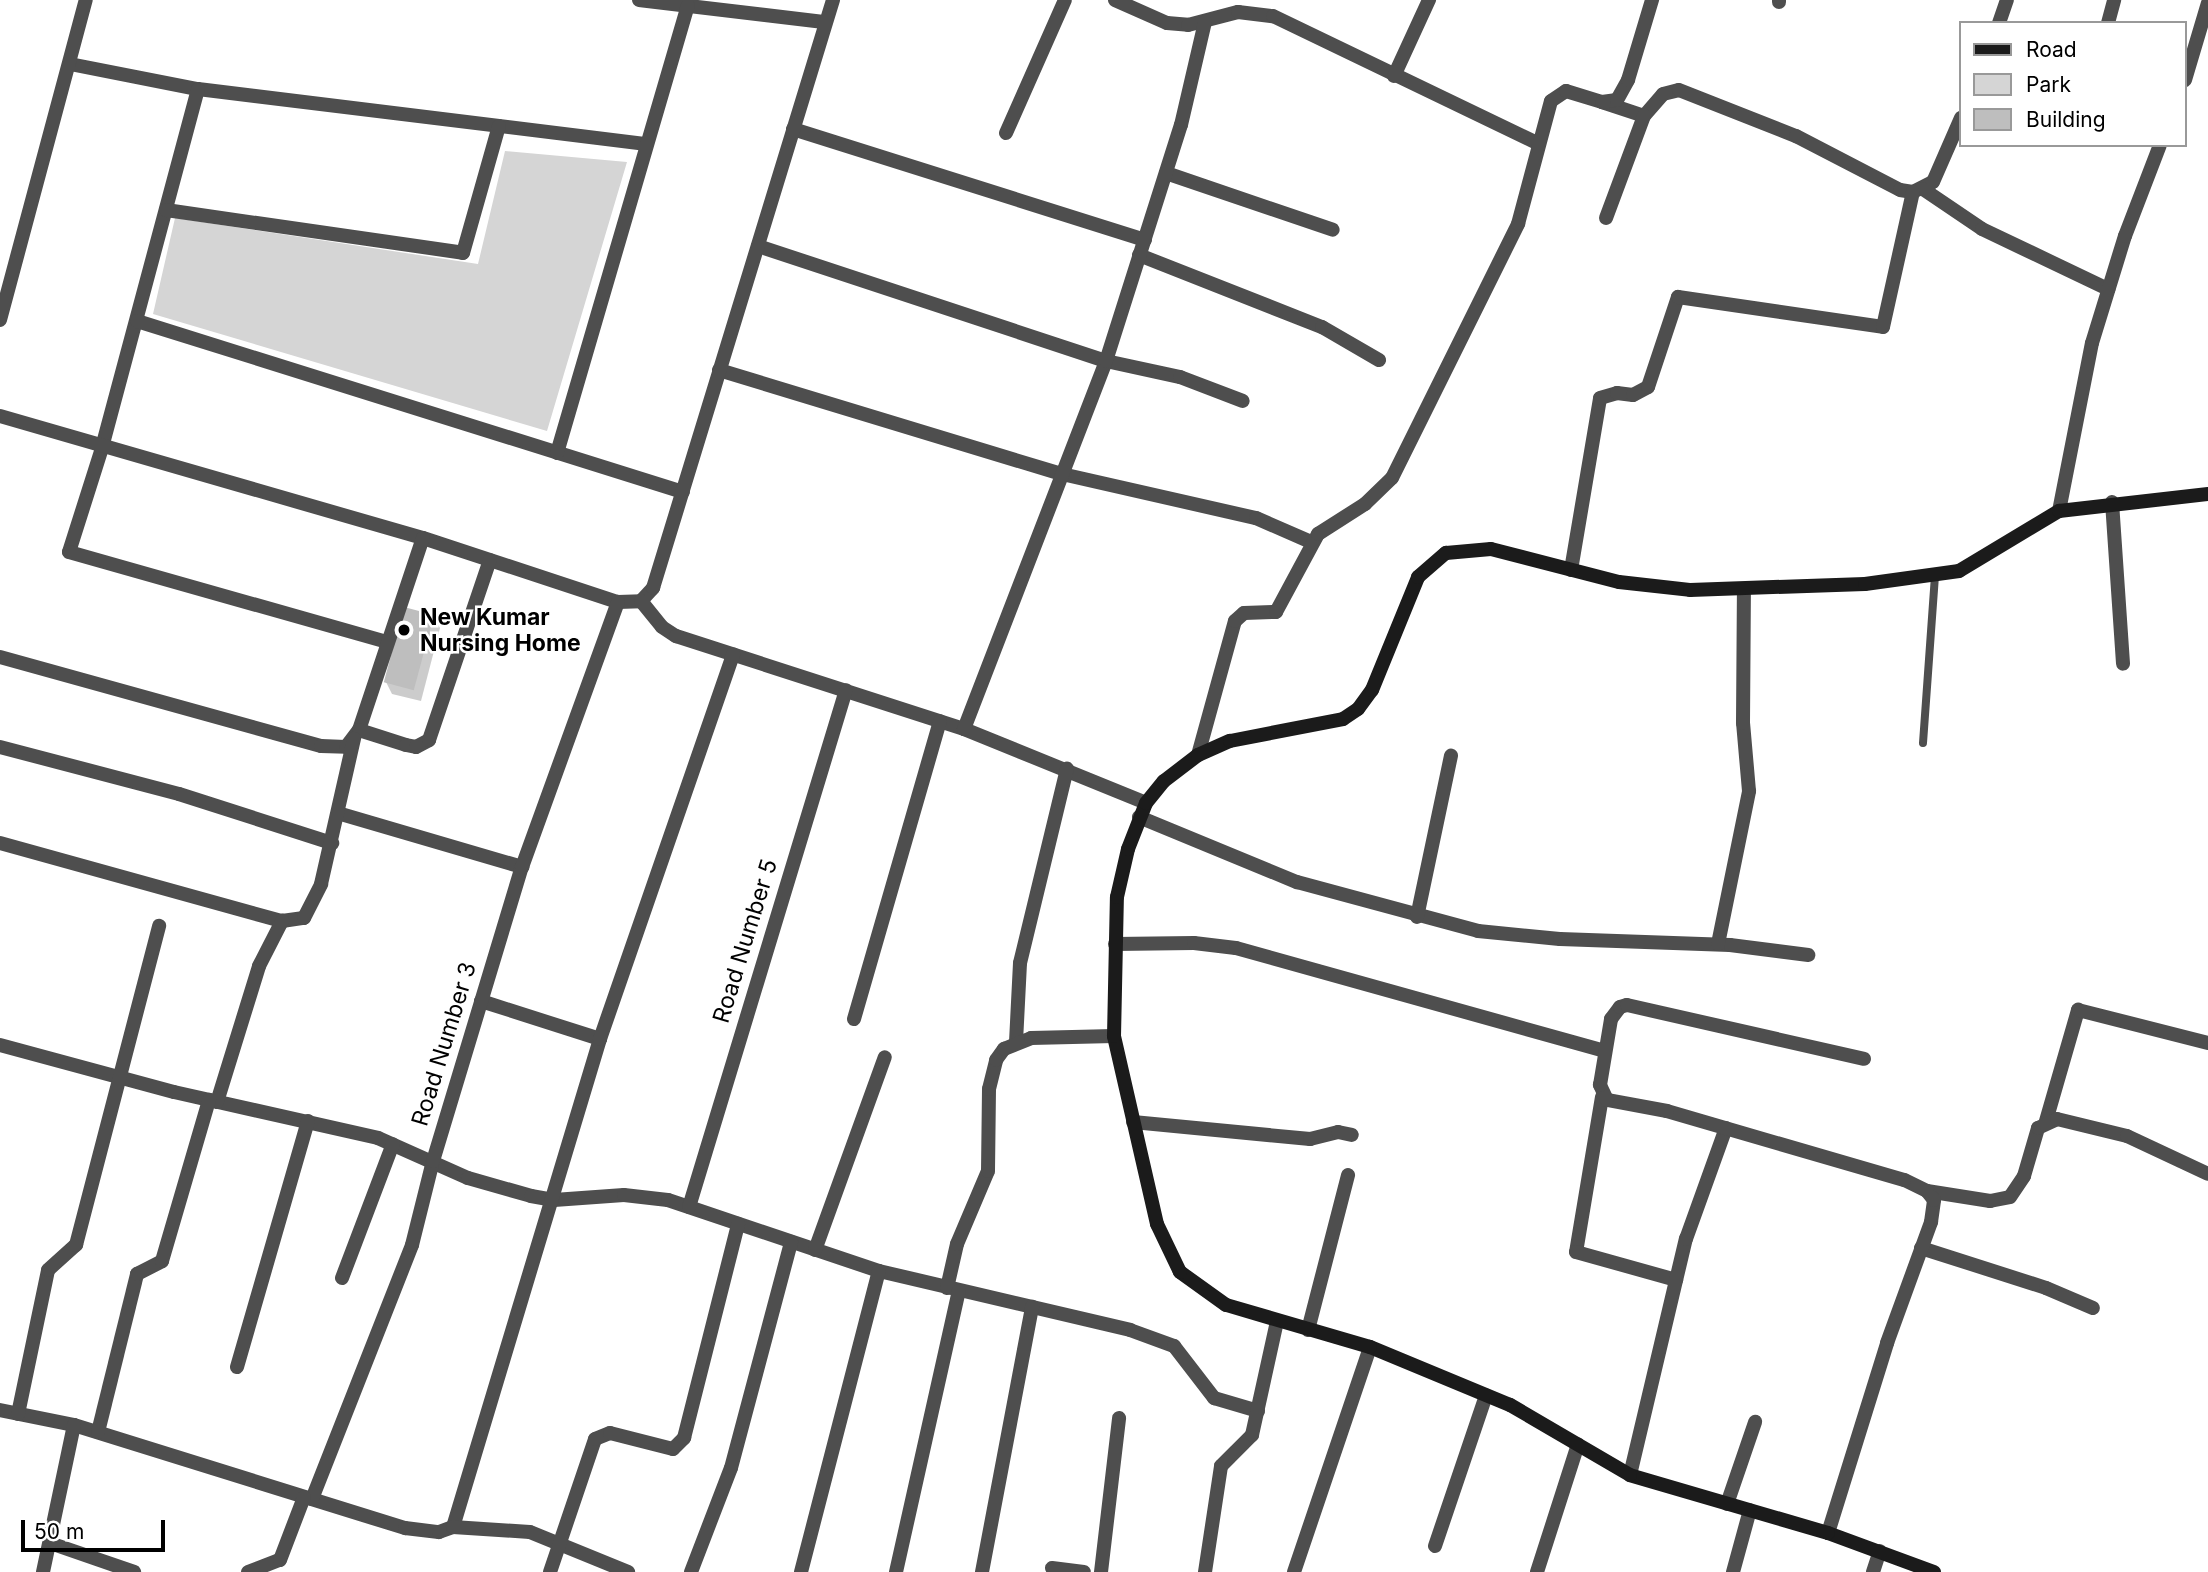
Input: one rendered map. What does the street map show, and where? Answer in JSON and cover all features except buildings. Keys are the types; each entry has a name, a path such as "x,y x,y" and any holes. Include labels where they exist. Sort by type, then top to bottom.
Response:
{"street":[{"path":"0,320 86,0"},
{"path":"639,0 824,22"},
{"path":"0,416 102,448 423,538 618,601 641,601 653,588 824,22 833,0"},
{"path":"1006,133 1065,0"},
{"path":"1115,0 1137,5 1167,23 1205,22 1238,12 1273,16 1539,144"},
{"path":"1394,76 1429,0"},
{"path":"1602,102 1617,100 1623,92 1651,0"},
{"path":"1999,21 2007,0"},
{"path":"2109,21 2114,0"},
{"path":"2187,73 2208,3"},
{"path":"557,453 688,6"},
{"path":"964,729 1106,361 1166,173 1205,22"},
{"path":"69,64 198,89 647,144"},
{"path":"198,89 102,448 69,552 388,642"},
{"path":"1606,218 1644,116 1663,94 1679,90 1796,136 1900,190 1918,190 1982,229 2108,289"},
{"path":"1198,755 1235,621 1244,613 1276,612 1311,542 1392,478 1518,224 1551,101 1558,93 1573,92 1644,116"},
{"path":"1571,570 1600,398 1617,393 1633,395 1648,387 1678,297 1883,327 1918,190 1941,169 1960,121"},
{"path":"166,210 463,253 499,126"},
{"path":"793,129 1145,240"},
{"path":"2059,511 2089,356 2108,289 2159,147"},
{"path":"1166,173 1333,230"},
{"path":"758,246 1106,361 1167,373 1243,401"},
{"path":"1139,255 1322,327 1379,360"},
{"path":"137,321 683,492"},
{"path":"719,370 1062,474 1256,518 1311,542"},
{"path":"1934,1572 1828,1533 1630,1475 1486,1395 1370,1347 1226,1305 1180,1272 1157,1224 1114,1036 1118,897 1139,817 1146,803 1164,781 1198,755 1230,741 1343,719 1358,709 1372,690 1418,577 1446,553 1491,549 1651,587 1744,590 1935,576 1978,561 2059,511 2112,502 2208,495"},
{"path":"2112,502 2123,664"},
{"path":"0,843 282,921 304,918 312,911 341,814 356,735 423,538"},
{"path":"356,735 416,747 429,740 490,559"},
{"path":"1718,944 1749,791 1744,723 1744,590"},
{"name":"Road Number 3","path":"248,1572 280,1560 412,1245 433,1161 522,867 618,601"},
{"path":"641,601 662,628 676,636 964,729 1068,769 1146,803"},
{"path":"453,1527 555,1200 600,1039 733,654"},
{"path":"0,657 321,746 346,747 356,735"},
{"name":"Road Number 5","path":"690,1207 846,690"},
{"path":"854,1019 940,721"},
{"path":"0,747 179,794 332,843"},
{"path":"1417,917 1451,756"},
{"path":"1016,1042 1020,962 1068,769"},
{"path":"341,814 522,867"},
{"path":"1139,817 1241,863 1417,917 1521,937 1718,944 1808,955"},
{"path":"99,1432 137,1274 162,1261 259,966 282,921"},
{"path":"18,1413 48,1270 76,1245 159,926"},
{"path":"1115,944 1194,943 1236,948 1605,1051"},
{"path":"481,1001 600,1039"},
{"path":"1676,1280 1576,1252 1602,1097 1605,1051 1615,1012 1627,1005 1864,1059"},
{"path":"1602,1097 1726,1128 1905,1180 1927,1191 1990,1201 2010,1197 2024,1176 2038,1128 2046,1121 2078,1010 2208,1043"},
{"path":"897,1572 953,1289 957,1244 988,1171 992,1073 1004,1049 1016,1042 1059,1034 1114,1036"},
{"path":"0,1045 213,1101 308,1121 393,1144 496,1187 555,1200 646,1196 690,1207 879,1271 1032,1307 1174,1346 1194,1367 1206,1392 1258,1411"},
{"path":"815,1251 885,1057"},
{"path":"237,1367 308,1121"},
{"path":"2046,1121 2073,1121 2127,1136 2208,1174"},
{"path":"1133,1122 1310,1139 1338,1132 1352,1135"},
{"path":"1630,1475 1676,1280 1726,1128"},
{"path":"342,1278 393,1144"},
{"path":"1308,1330 1348,1175"},
{"path":"1828,1533 1934,1211 1927,1191"},
{"path":"550,1572 590,1448 600,1434 673,1448 684,1437 738,1224"},
{"path":"692,1572 734,1457 791,1242"},
{"path":"1921,1248 2046,1288 2093,1308"},
{"path":"801,1572 879,1271"},
{"path":"982,1572 1032,1307"},
{"path":"1205,1572 1221,1466 1226,1457 1248,1443 1258,1411 1277,1321"},
{"path":"1294,1572 1370,1347"},
{"path":"1435,1546 1486,1395"},
{"path":"0,1410 99,1432 405,1528 439,1532 453,1527 530,1532 559,1540 628,1572"},
{"path":"1101,1572 1119,1418"},
{"path":"1727,1504 1755,1422"},
{"path":"43,1572 74,1425"},
{"path":"1537,1572 1578,1444"},
{"path":"1733,1572 1750,1510"},
{"path":"50,1542 134,1572"},
{"path":"1873,1572 1881,1551"},
{"path":"1052,1568 1084,1572"}],"lane":[{"path":"1923,743 1935,576"}],"green space":[{"path":"505,151 627,162 547,431 153,314 175,218 478,264"}],"place":[{"name":"New Kumar Nursing Home","path":"404,630"}]}
